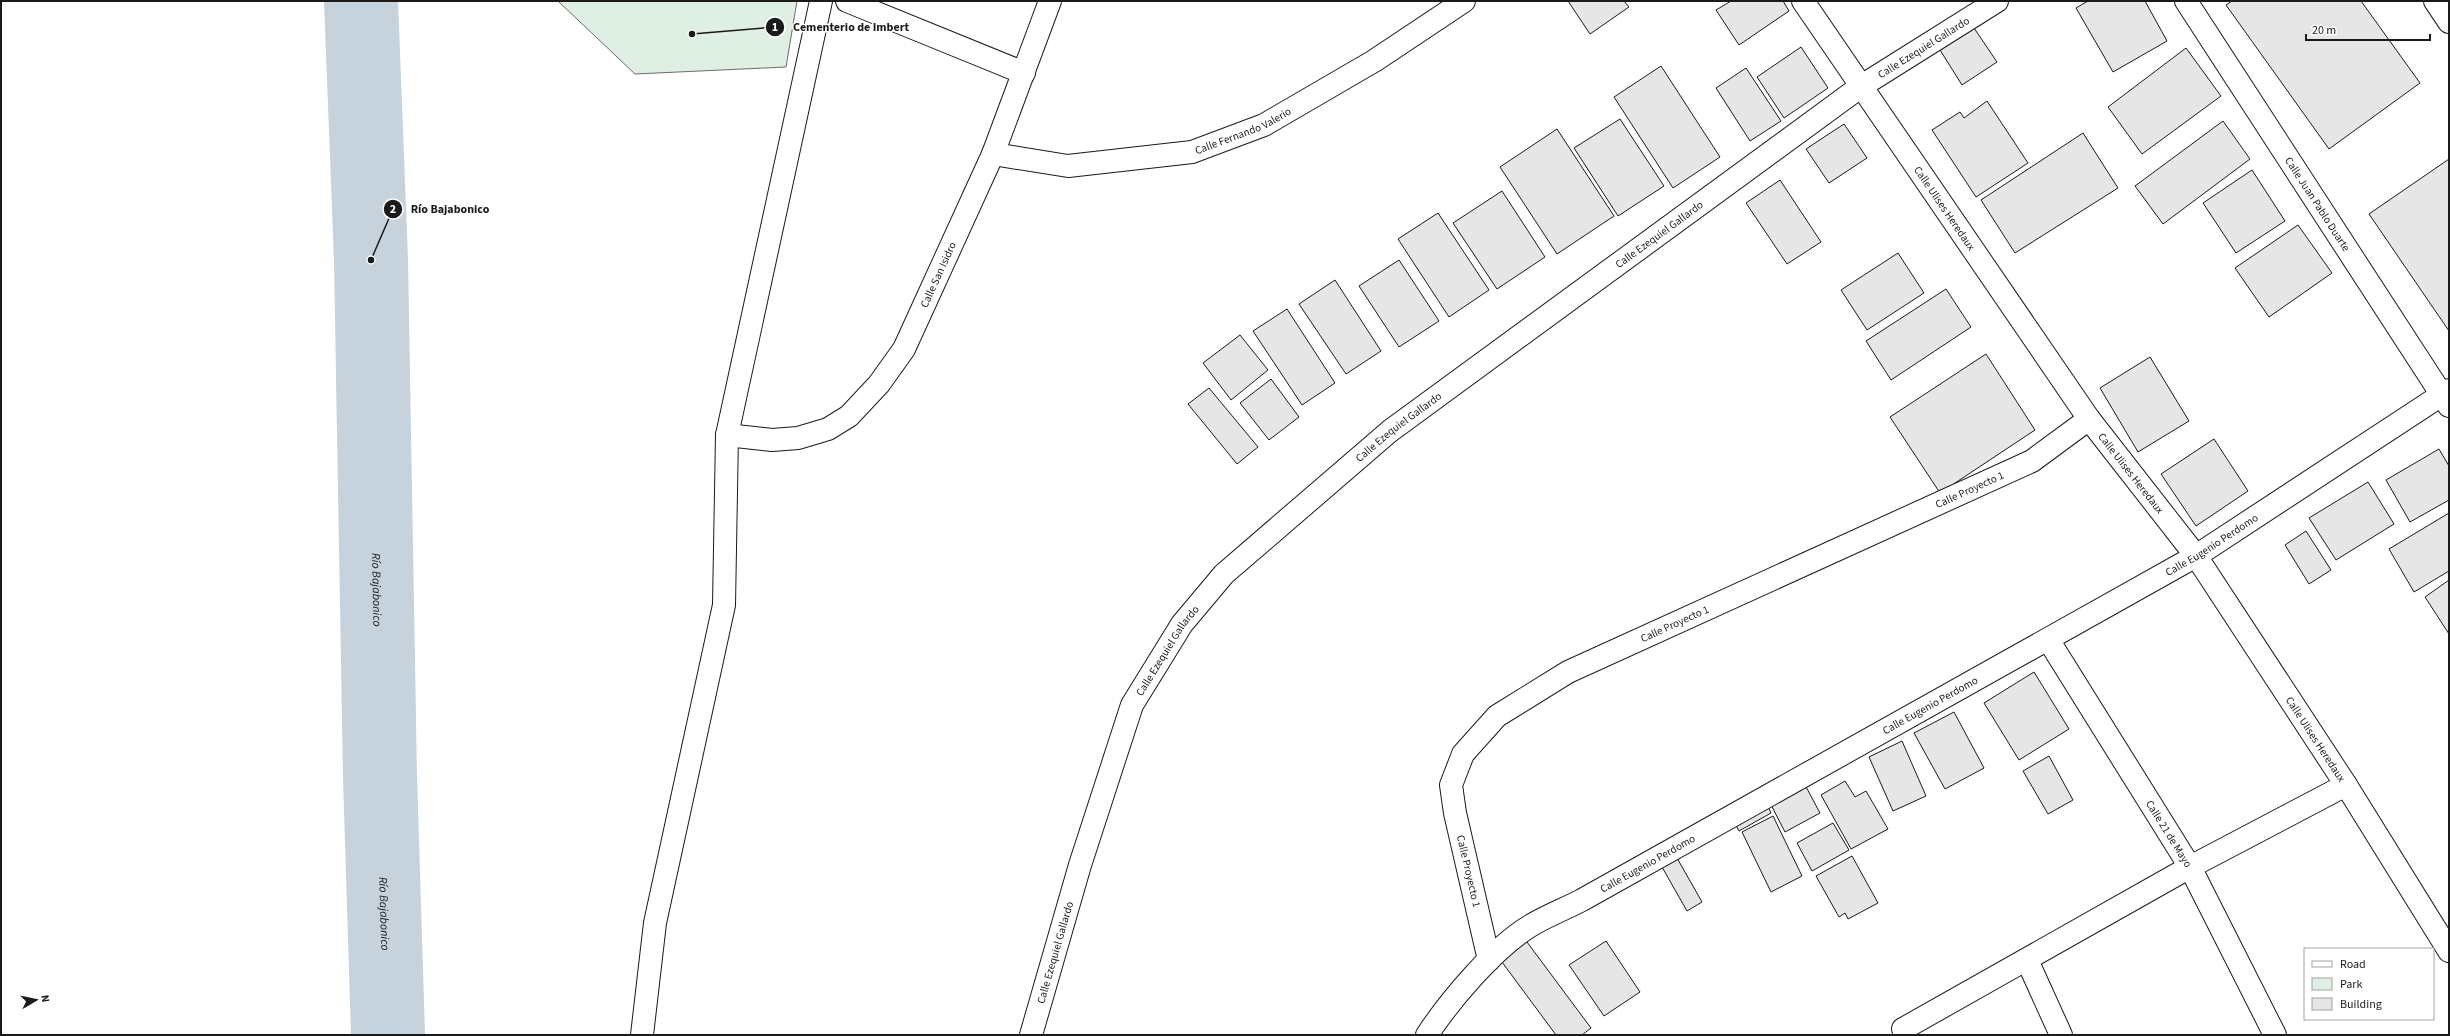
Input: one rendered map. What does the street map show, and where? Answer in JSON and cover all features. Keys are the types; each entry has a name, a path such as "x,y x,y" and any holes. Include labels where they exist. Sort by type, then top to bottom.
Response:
{"street":[{"path":"642,1035 655,922 724,605 727,435 821,1"},
{"path":"847,1 1024,73"},
{"name":"Calle San Isidro","path":"727,435 772,440 798,438 828,429 849,416 880,384 904,349 993,154 1050,1"},
{"name":"Calle Fernando Valerio","path":"993,154 1068,166 1192,152 1264,125 1374,61 1464,1"},
{"name":"Calle Ulises Heredaux","path":"1804,1 1860,87 2089,420 2196,556 2346,785 2449,951"},
{"name":"Calle Ezequiel Gallardo","path":"1031,1035 1080,865 1132,705 1182,624 1224,574 1390,431 1860,87 1997,1"},
{"name":"Calle Juan Pablo Duarte","path":"2186,1 2447,397"},
{"path":"2435,1 2449,22"},
{"name":"Calle Eugenio Perdomo","path":"1432,1033 1489,960 1529,926 1582,900 2049,641 2196,556 2447,397"},
{"name":"Calle Proyecto 1","path":"1489,960 1455,814 1451,785 1463,754 1497,716 1568,672 2032,461 2089,420"},
{"name":"Calle 21 de Mayo","path":"2049,641 2190,866 2275,1035"},
{"path":"1903,1029 2027,960 2190,866 2346,785"},
{"path":"2027,960 2061,1035"}],"green space":[{"path":"558,1 797,1 786,67 635,74"}],"building":[{"path":"1568,1 1624,1 1629,7 1590,34"},
{"path":"1731,1 1783,1 1789,11 1739,45 1716,10"},
{"path":"2088,1 2145,1 2167,41 2113,72 2076,8"},
{"path":"2232,1 2361,1 2420,83 2329,149 2226,5"},
{"path":"1974,28 1997,62 1962,85 1940,50"},
{"path":"1801,47 1828,88 1784,118 1757,77"},
{"path":"2186,48 2221,96 2142,154 2108,107"},
{"path":"1661,66 1720,157 1673,188 1614,97"},
{"path":"1746,68 1781,121 1750,141 1716,88"},
{"path":"1987,101 2028,163 1976,197 1932,130 1960,112 1964,118"},
{"path":"1620,119 1664,186 1618,216 1574,148"},
{"path":"2223,121 2250,159 2163,224 2135,186"},
{"path":"1844,124 1867,158 1829,183 1806,149"},
{"path":"1557,129 1614,216 1557,254 1500,167"},
{"path":"2083,133 2118,188 2015,253 1981,200"},
{"path":"2449,159 2449,331 2369,214"},
{"path":"2252,170 2285,221 2236,253 2203,203"},
{"path":"1780,180 1821,242 1787,264 1746,203"},
{"path":"1502,191 1545,257 1497,289 1453,223"},
{"path":"1438,213 1489,290 1449,317 1398,239"},
{"path":"2298,225 2332,273 2269,317 2235,268"},
{"path":"1898,253 1924,293 1867,330 1841,290"},
{"path":"1399,260 1439,321 1399,347 1359,286"},
{"path":"1335,280 1381,351 1346,374 1299,304"},
{"path":"1946,289 1971,327 1891,380 1866,341"},
{"path":"1287,309 1335,383 1302,405 1253,331"},
{"path":"1240,335 1268,370 1231,400 1203,363"},
{"path":"1986,354 2035,430 1940,493 1890,417"},
{"path":"2150,357 2189,421 2138,452 2100,388"},
{"path":"1271,379 1299,417 1269,440 1240,403"},
{"path":"1209,388 1258,447 1237,464 1188,404"},
{"path":"2214,439 2248,491 2196,526 2161,474"},
{"path":"2439,449 2449,466 2449,500 2410,522 2386,480"},
{"path":"2368,482 2394,524 2336,560 2309,518"},
{"path":"2449,513 2449,571 2414,592 2389,549"},
{"path":"2306,531 2331,570 2309,584 2285,545"},
{"path":"2449,580 2449,634 2425,597"},
{"path":"2034,672 2069,729 2019,760 1984,703"},
{"path":"1954,712 1984,768 1945,789 1914,733"},
{"path":"1902,741 1926,796 1893,811 1869,757"},
{"path":"2049,756 2073,800 2048,814 2023,771"},
{"path":"1845,781 1855,797 1866,791 1888,829 1851,849 1821,795"},
{"path":"1804,783 1820,813 1785,832 1769,801"},
{"path":"1766,802 1771,813 1739,831 1733,820"},
{"path":"1773,816 1802,876 1771,892 1742,832"},
{"path":"1833,823 1849,850 1812,871 1797,843"},
{"path":"1852,856 1878,903 1848,919 1845,913 1839,917 1816,876"},
{"path":"1677,858 1702,902 1687,911 1662,867"},
{"path":"1524,938 1591,1028 1582,1035 1556,1035 1499,958"},
{"path":"1606,941 1640,992 1604,1016 1569,965"}],"waterway":[{"name":"Río Bajabonico","path":"361,1 371,260 380,777 388,1035"}],"place":[{"name":"Cementerio de Imbert","path":"692,34"},
{"name":"Río Bajabonico","path":"371,260"}]}
